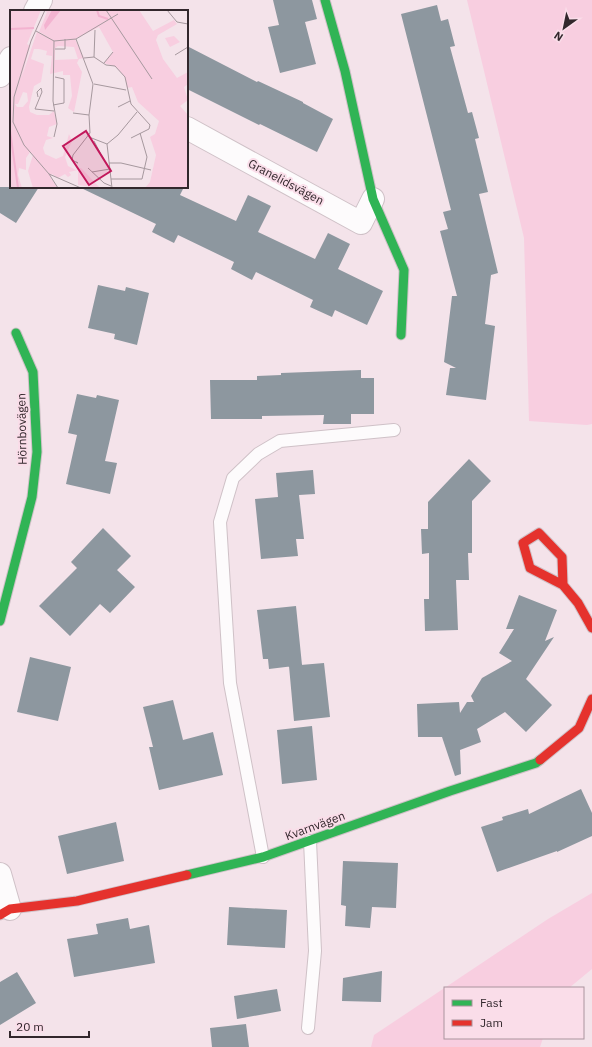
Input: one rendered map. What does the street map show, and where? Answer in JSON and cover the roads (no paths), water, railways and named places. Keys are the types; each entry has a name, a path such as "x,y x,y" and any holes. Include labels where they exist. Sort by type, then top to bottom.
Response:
{"street":[{"path":"36,10 41,0"},
{"path":"325,0 345,71 374,199 404,270 401,335"},
{"path":"0,76 10,60"},
{"name":"Granelidsvägen","path":"188,129 361,223 374,199"},
{"name":"Hörnbovägen","path":"0,621 32,497 37,452 33,372 16,333"},
{"path":"563,585 562,557 539,533 523,543 530,568 563,585 578,603 592,628"},
{"name":"Kvarnvägen","path":"5,912 77,901 263,857 450,791 536,763 579,728 592,699"},
{"path":"0,874 5,912"}],"lane":[{"path":"263,857 230,683 220,522 233,478 258,454 280,441 394,430"},
{"path":"308,1028 315,951 310,841"}]}
